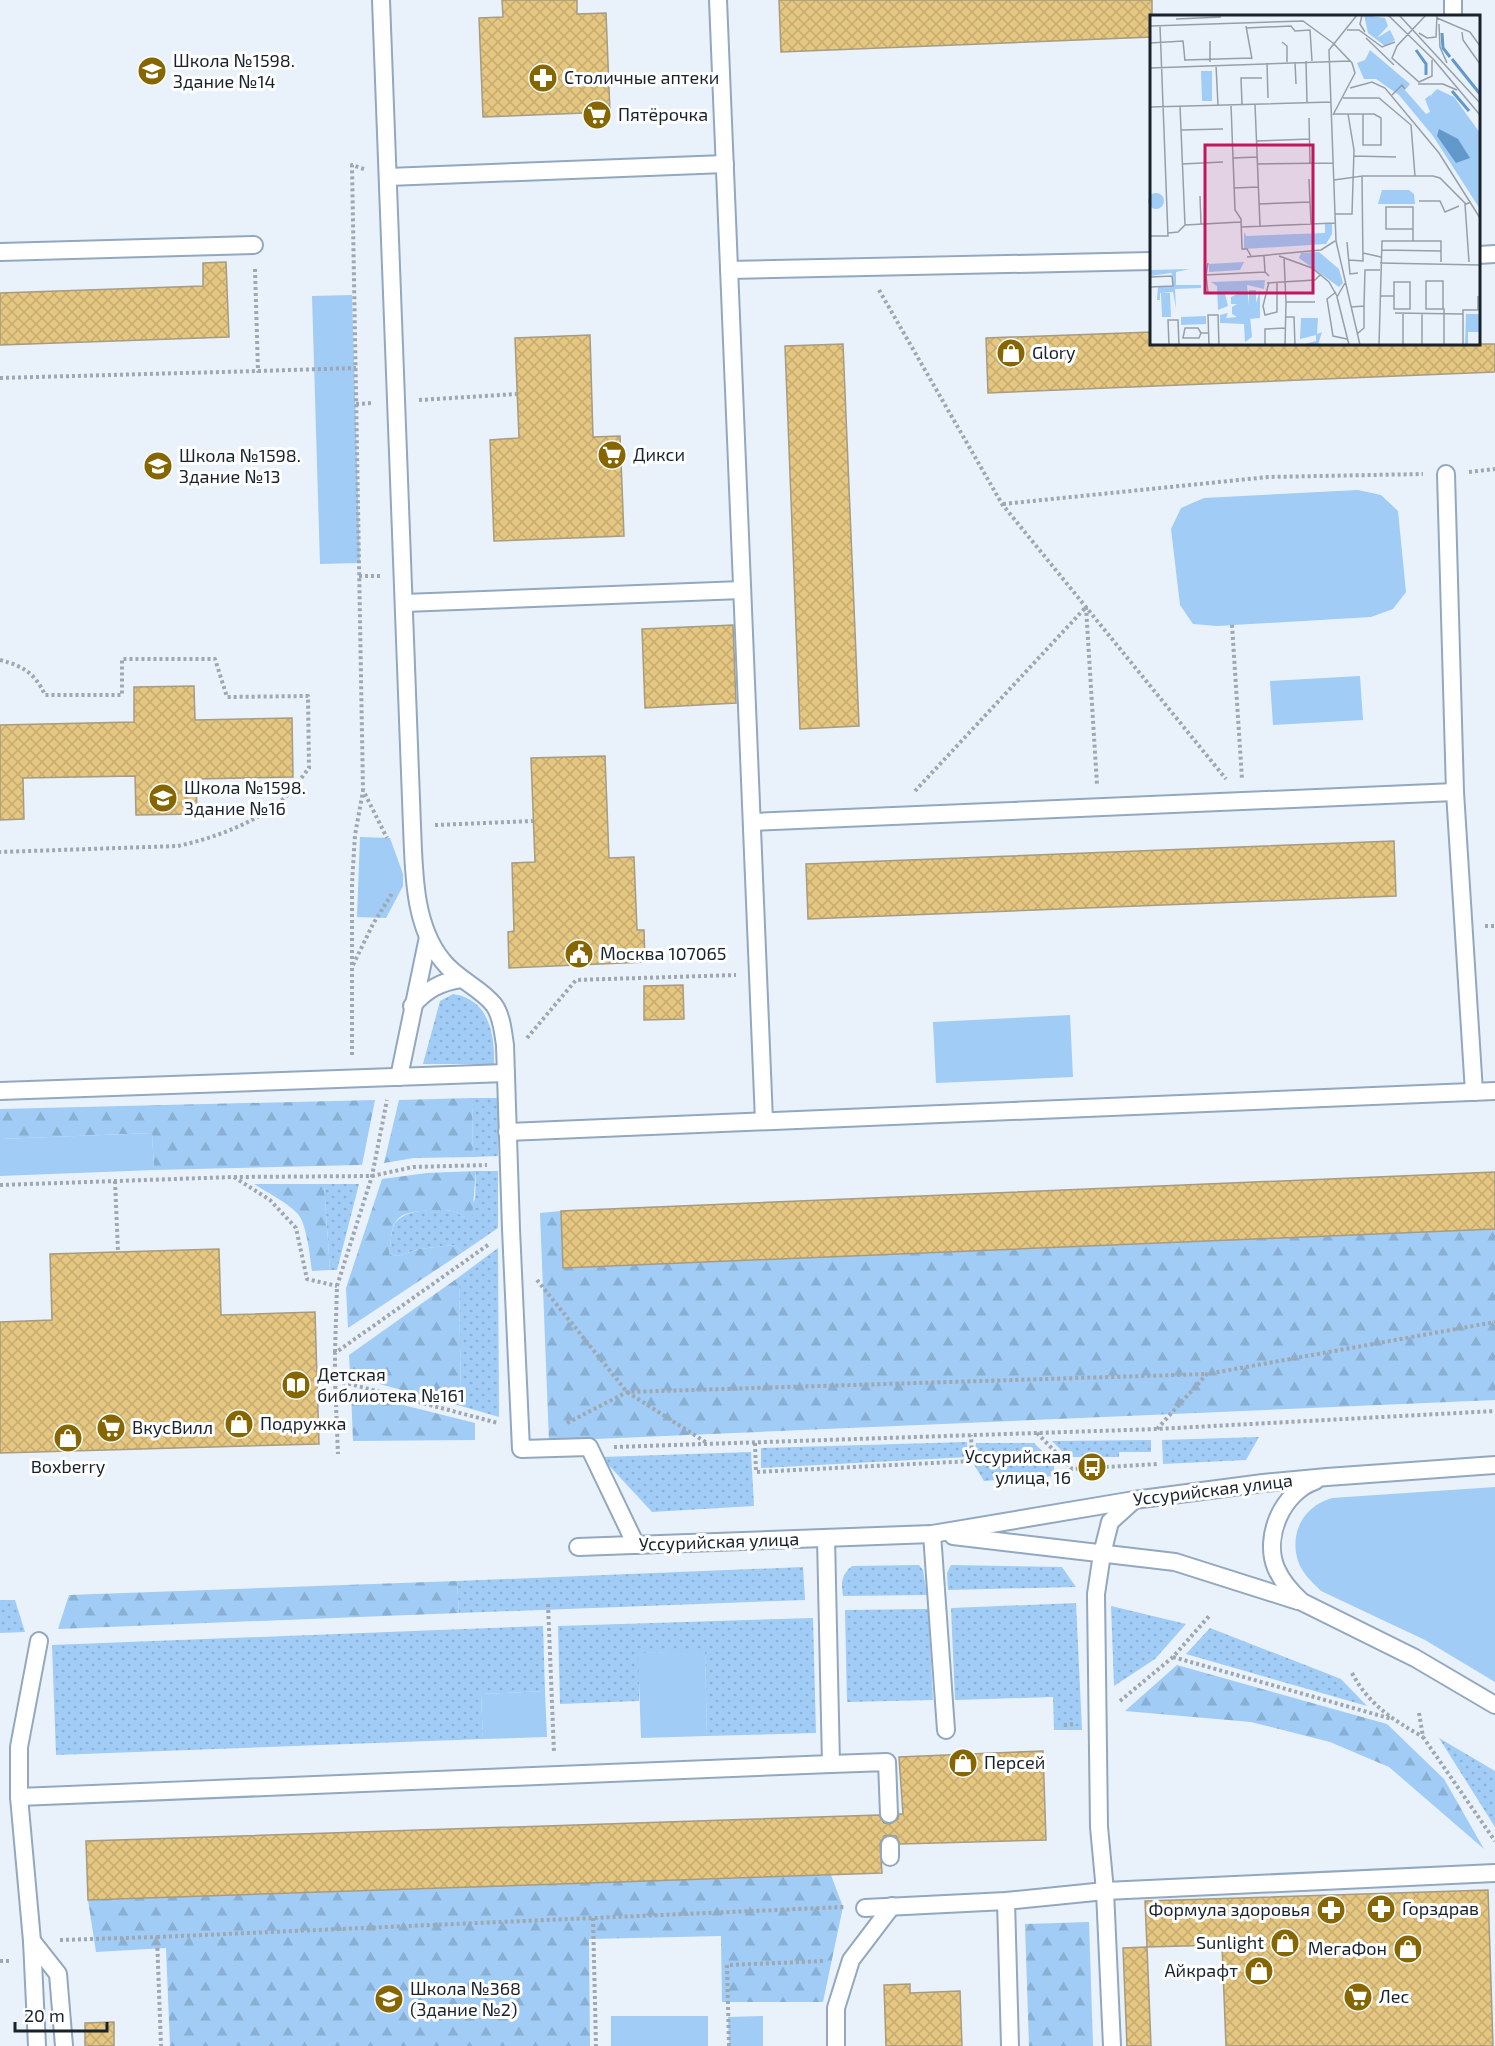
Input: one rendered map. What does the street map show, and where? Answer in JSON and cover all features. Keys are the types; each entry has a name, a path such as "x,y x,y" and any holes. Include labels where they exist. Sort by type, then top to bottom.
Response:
{"lane":[{"path":"381,0 412,826 419,908 428,937 442,960 461,979 482,993 495,1006 501,1022 505,1045 521,1449 589,1447 636,1545"},
{"path":"718,0 764,1121"},
{"path":"1453,0 1454,15"},
{"path":"388,177 724,164"},
{"path":"0,252 254,245"},
{"path":"1480,255 1495,254"},
{"path":"729,270 1150,261"},
{"path":"1446,474 1455,792 1474,1092"},
{"path":"404,603 742,590"},
{"path":"752,822 1455,792"},
{"path":"396,1077 428,937"},
{"path":"412,1006 424,992 446,981 461,979"},
{"path":"0,1091 396,1077 506,1068"},
{"path":"507,1132 1495,1091"},
{"name":"Уссурийская улица","path":"578,1547 932,1534 1134,1500 1327,1477 1495,1465"},
{"path":"1327,1477 1305,1484 1287,1500 1277,1520 1273,1542 1275,1566 1287,1588 1302,1602 1415,1658 1495,1705"},
{"path":"1112,2046 1105,1891 1099,1827 1096,1594 1110,1522 1134,1500"},
{"path":"932,1534 946,1730"},
{"name":"Уссурийская улица","path":"932,1534 1175,1562 1302,1602"},
{"path":"826,1538 831,1764"},
{"path":"37,2046 32,1941 19,1797 19,1747 39,1641"},
{"path":"19,1797 887,1762 889,1814"},
{"path":"866,1908 1006,1901 1105,1891 1495,1873"},
{"path":"1006,1901 1010,2046"},
{"path":"836,2046 836,2008 851,1960 892,1906"},
{"path":"32,1941 58,1974 64,2046"}],"path":[{"path":"351,1079 353,871 355,835 363,790 352,165 388,177"},
{"path":"254,245 258,371"},
{"path":"866,267 1002,504 1243,801"},
{"path":"0,378 356,368"},
{"path":"356,404 517,394"},
{"path":"1002,504 1268,477 1446,474 1495,469"},
{"path":"1086,607 1098,807"},
{"path":"891,815 1086,607"},
{"path":"1232,625 1243,801"},
{"path":"0,660 21,665 37,680 45,695 122,695 122,659 215,659 227,697 309,696 309,768 283,800 250,822 203,841 178,846 0,852"},
{"path":"363,790 388,843"},
{"path":"381,825 412,826 533,821"},
{"path":"352,965 373,924 395,889"},
{"path":"506,1068 576,980 758,975"},
{"path":"338,1454 334,1353 337,1286 372,1176 396,1077"},
{"path":"0,1185 233,1177 372,1176 413,1167 508,1164"},
{"path":"233,1177 270,1200 296,1228 307,1279 337,1286"},
{"path":"115,1181 118,1252"},
{"path":"334,1353 511,1229"},
{"path":"536,1279 627,1392 708,1444"},
{"path":"563,1425 627,1392 1207,1374 1495,1322"},
{"path":"1157,1429 1207,1374"},
{"path":"335,1380 503,1424"},
{"path":"589,1447 1157,1429 1495,1411"},
{"path":"1036,1433 1072,1469 1158,1464"},
{"path":"755,1443 756,1472 972,1461 971,1435"},
{"path":"548,1604 555,1775"},
{"path":"1064,1725 1097,1720 1173,1657 1210,1615"},
{"path":"1173,1657 1392,1719"},
{"path":"1352,1673 1363,1692 1392,1719 1423,1737 1495,1841"},
{"path":"1419,1713 1423,1737"},
{"path":"32,1941 843,1907 866,1908"},
{"path":"593,1918 596,2046"},
{"path":"157,1937 161,2046"},
{"path":"729,2046 727,1965 851,1960"}],"green space":[{"path":"352,295 360,563 320,564 312,296"},
{"path":"1358,490 1381,495 1398,511 1406,592 1393,609 1371,617 1217,626 1193,624 1180,605 1171,529 1181,508 1204,498"},
{"path":"1360,676 1363,720 1273,725 1270,681"},
{"path":"360,837 390,838 403,874 403,886 386,918 357,917"},
{"path":"453,994 465,997 482,1010 491,1030 494,1064 423,1064 440,1001"},
{"path":"1070,1015 1073,1077 936,1083 933,1022"},
{"path":"472,1098 498,1098 498,1156 473,1157"},
{"path":"472,1098 473,1157 414,1158 384,1163 399,1100"},
{"path":"375,1100 362,1165 154,1170 152,1133 0,1139 0,1109"},
{"path":"152,1133 154,1170 0,1176 0,1139"},
{"path":"476,1171 498,1171 498,1228 463,1252 453,1245 419,1249 398,1256 389,1254 394,1225 404,1216 420,1211 437,1210 454,1211 465,1218 475,1199"},
{"path":"476,1171 472,1217 465,1218 454,1211 440,1210 418,1211 404,1215 394,1224 389,1254 398,1256 419,1249 453,1245 463,1252 348,1328 346,1288 382,1179 427,1173"},
{"path":"254,1184 324,1184 330,1270 312,1271 308,1241 297,1213"},
{"path":"324,1184 359,1184 337,1270 330,1270"},
{"path":"561,1211 564,1268 1495,1229 1495,1400 549,1441 540,1213"},
{"path":"498,1248 499,1417 461,1406 459,1277"},
{"path":"459,1277 461,1406 350,1376 349,1355"},
{"path":"351,1392 475,1423 475,1440 353,1441"},
{"path":"1259,1437 1246,1460 1163,1464 1162,1440"},
{"path":"1151,1440 1151,1452 1119,1452 1119,1457 1068,1457 1052,1441"},
{"path":"967,1442 968,1457 761,1468 761,1448"},
{"path":"976,1443 1034,1443 1054,1463 1054,1476 984,1481 973,1463"},
{"path":"751,1452 754,1506 652,1512 601,1457"},
{"path":"1495,1487 1495,1682 1425,1640 1321,1591 1311,1581 1298,1561 1296,1540 1301,1522 1314,1507 1332,1498"},
{"path":"919,1565 923,1570 927,1595 843,1596 843,1580 852,1566"},
{"path":"951,1565 1062,1567 1076,1587 948,1590 947,1573"},
{"path":"803,1567 805,1600 459,1613 457,1581"},
{"path":"457,1581 459,1613 58,1629 69,1595"},
{"path":"0,1600 15,1600 25,1632 0,1633"},
{"path":"1076,1603 1082,1730 1054,1730 1053,1697 955,1700 951,1608"},
{"path":"1111,1606 1186,1624 1155,1659 1114,1686"},
{"path":"928,1609 933,1700 847,1702 845,1610"},
{"path":"813,1618 816,1733 707,1736 705,1652 639,1653 639,1701 560,1704 558,1626"},
{"path":"543,1626 545,1691 481,1694 483,1739 56,1755 52,1645"},
{"path":"1210,1628 1341,1679 1367,1706 1186,1654"},
{"path":"705,1651 707,1736 641,1738 638,1653"},
{"path":"1177,1665 1387,1724 1444,1779 1484,1849 1389,1767 1330,1742 1251,1722 1125,1711"},
{"path":"545,1691 547,1737 483,1739 481,1694"},
{"path":"1439,1738 1495,1771 1495,1827"},
{"path":"831,1875 843,1907 823,2002 722,2002 721,1936 589,1939 590,2046 170,2046 166,1948 96,1952 88,1900"},
{"path":"1089,1922 1093,2046 1029,2046 1025,1924"},
{"path":"611,2016 708,2016 708,2046 611,2046"},
{"path":"763,2016 763,2046 729,2046 728,2017"}],"building":[{"path":"502,0 577,0 577,14 606,13 610,112 483,117 479,18 503,17"},
{"path":"779,0 1152,0 1150,37 781,52"},
{"path":"226,262 229,337 0,345 0,293 203,286 203,263"},
{"path":"1150,332 1150,345 1495,344 1495,372 988,393 986,338"},
{"path":"590,335 593,437 620,436 624,536 494,541 490,440 519,438 515,338"},
{"path":"843,344 859,726 800,729 785,346"},
{"path":"733,625 736,703 645,708 642,629"},
{"path":"194,686 195,720 292,718 293,777 196,779 197,814 136,815 135,776 23,778 24,819 0,820 0,725 134,722 134,687"},
{"path":"605,756 609,858 634,857 637,930 644,930 645,962 509,968 508,932 514,931 512,863 535,862 531,758"},
{"path":"1394,841 1396,896 808,919 806,864"},
{"path":"683,985 684,1019 644,1020 644,986"},
{"path":"1495,1172 1495,1229 563,1268 561,1211"},
{"path":"219,1249 221,1315 315,1312 319,1444 0,1453 0,1322 52,1320 50,1254"},
{"path":"1043,1751 1046,1840 900,1844 896,1836 884,1836 880,1844 882,1873 88,1900 86,1841 879,1815 884,1823 890,1824 898,1819 899,1814 903,1814 899,1757"},
{"name":"Лес","path":"1488,1890 1493,2046 1226,2046 1222,1945 1147,1947 1145,1901"},
{"path":"1147,1947 1151,2046 1127,2046 1123,1948"},
{"path":"910,1984 910,1993 960,1991 962,2046 886,2046 884,1985"},
{"path":"114,2022 114,2046 85,2046 85,2023"}],"place":[{"name":"Школа №1598. Здание №14","path":"152,71"},
{"name":"Столичные аптеки","path":"543,78"},
{"name":"Пятёрочка","path":"597,115"},
{"name":"Glory","path":"1011,353"},
{"name":"Дикси","path":"612,455"},
{"name":"Школа №1598. Здание №13","path":"158,466"},
{"name":"Школа №1598. Здание №16","path":"163,798"},
{"name":"Москва 107065","path":"579,954"},
{"name":"Детская библиотека №161","path":"296,1385"},
{"name":"Подружка","path":"239,1424"},
{"name":"ВкусВилл","path":"111,1428"},
{"name":"Boxberry","path":"68,1438"},
{"name":"Уссурийская улица, 16","path":"1092,1467"},
{"name":"Персей","path":"963,1763"},
{"name":"Горздрав","path":"1381,1909"},
{"name":"Формула здоровья","path":"1331,1910"},
{"name":"Sunlight","path":"1285,1943"},
{"name":"МегаФон","path":"1408,1949"},
{"name":"Айкрафт","path":"1259,1971"},
{"name":"Лес","path":"1358,1997"},
{"name":"Школа №368 (Здание №2)","path":"389,1999"}]}
